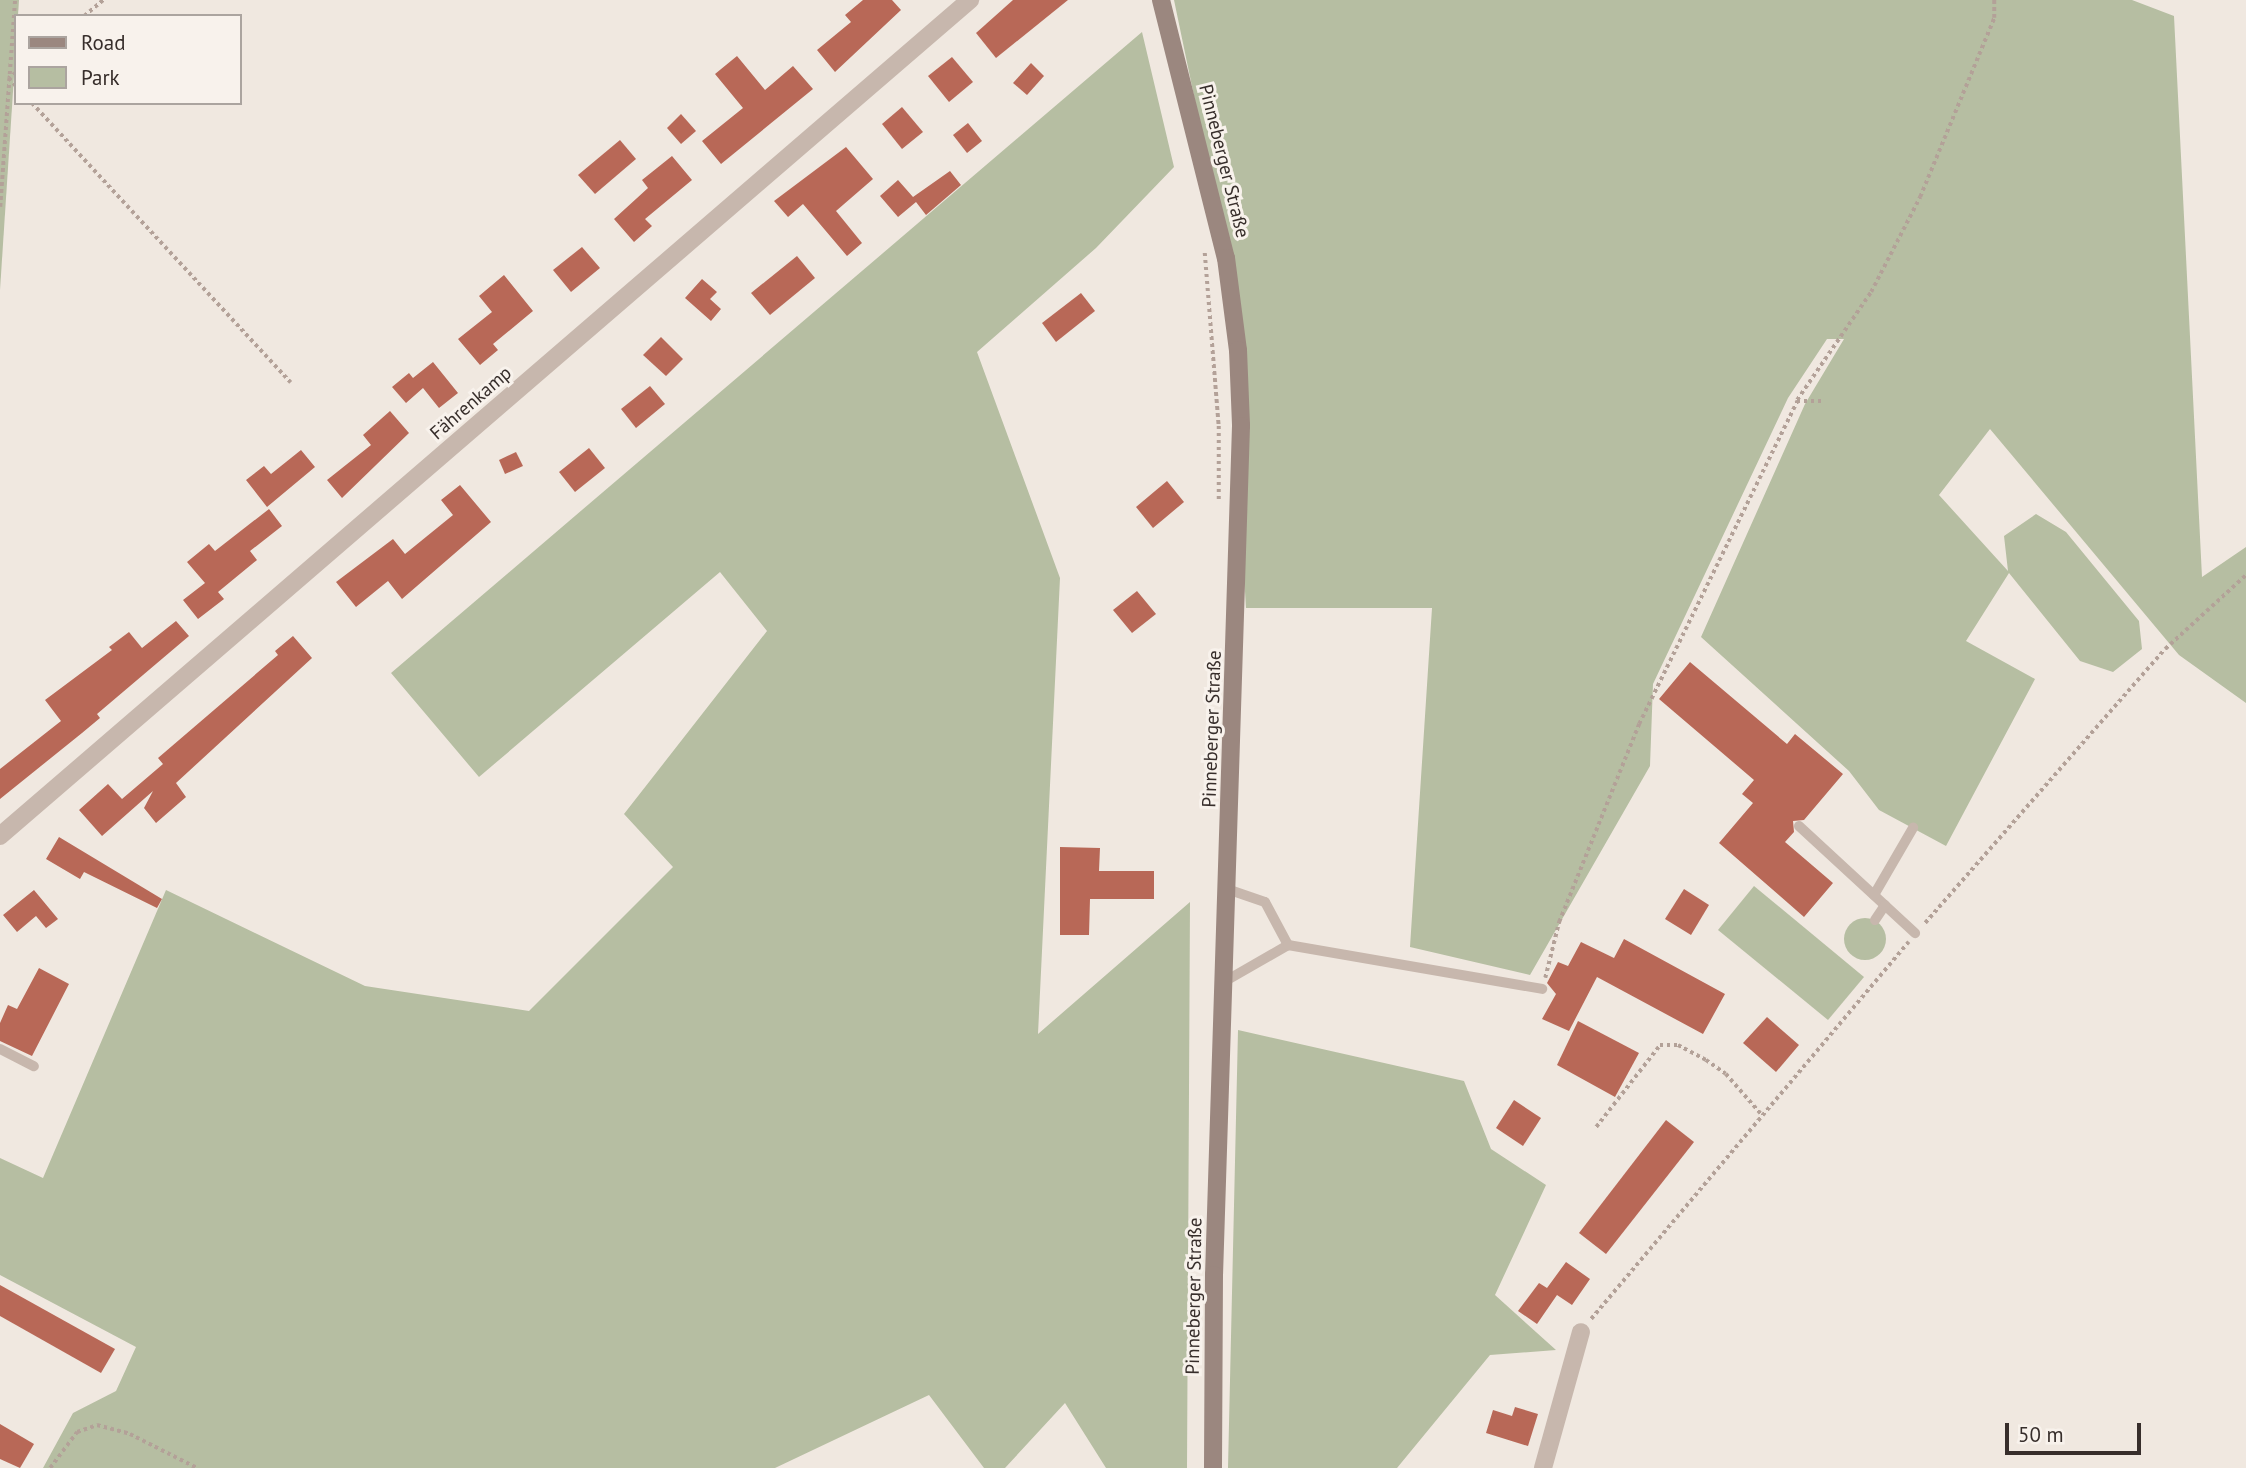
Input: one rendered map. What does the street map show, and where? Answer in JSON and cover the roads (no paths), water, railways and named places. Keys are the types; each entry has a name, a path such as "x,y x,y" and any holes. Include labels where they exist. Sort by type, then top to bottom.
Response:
{"main road":[{"name":"Pinneberger Straße","path":"1161,0 1216,206 1238,350 1241,452 1222,983 1213,1468"}],"street":[{"name":"Fährenkamp","path":"0,836 970,0"},
{"path":"1543,1468 1581,1332"}],"lane":[{"path":"1799,826 1915,933"},
{"path":"1874,895 1913,828"},
{"path":"1227,888 1265,902 1288,945"},
{"path":"1875,920 1885,905"},
{"path":"1222,983 1288,945 1542,989"},
{"path":"0,1049 34,1066"}]}
